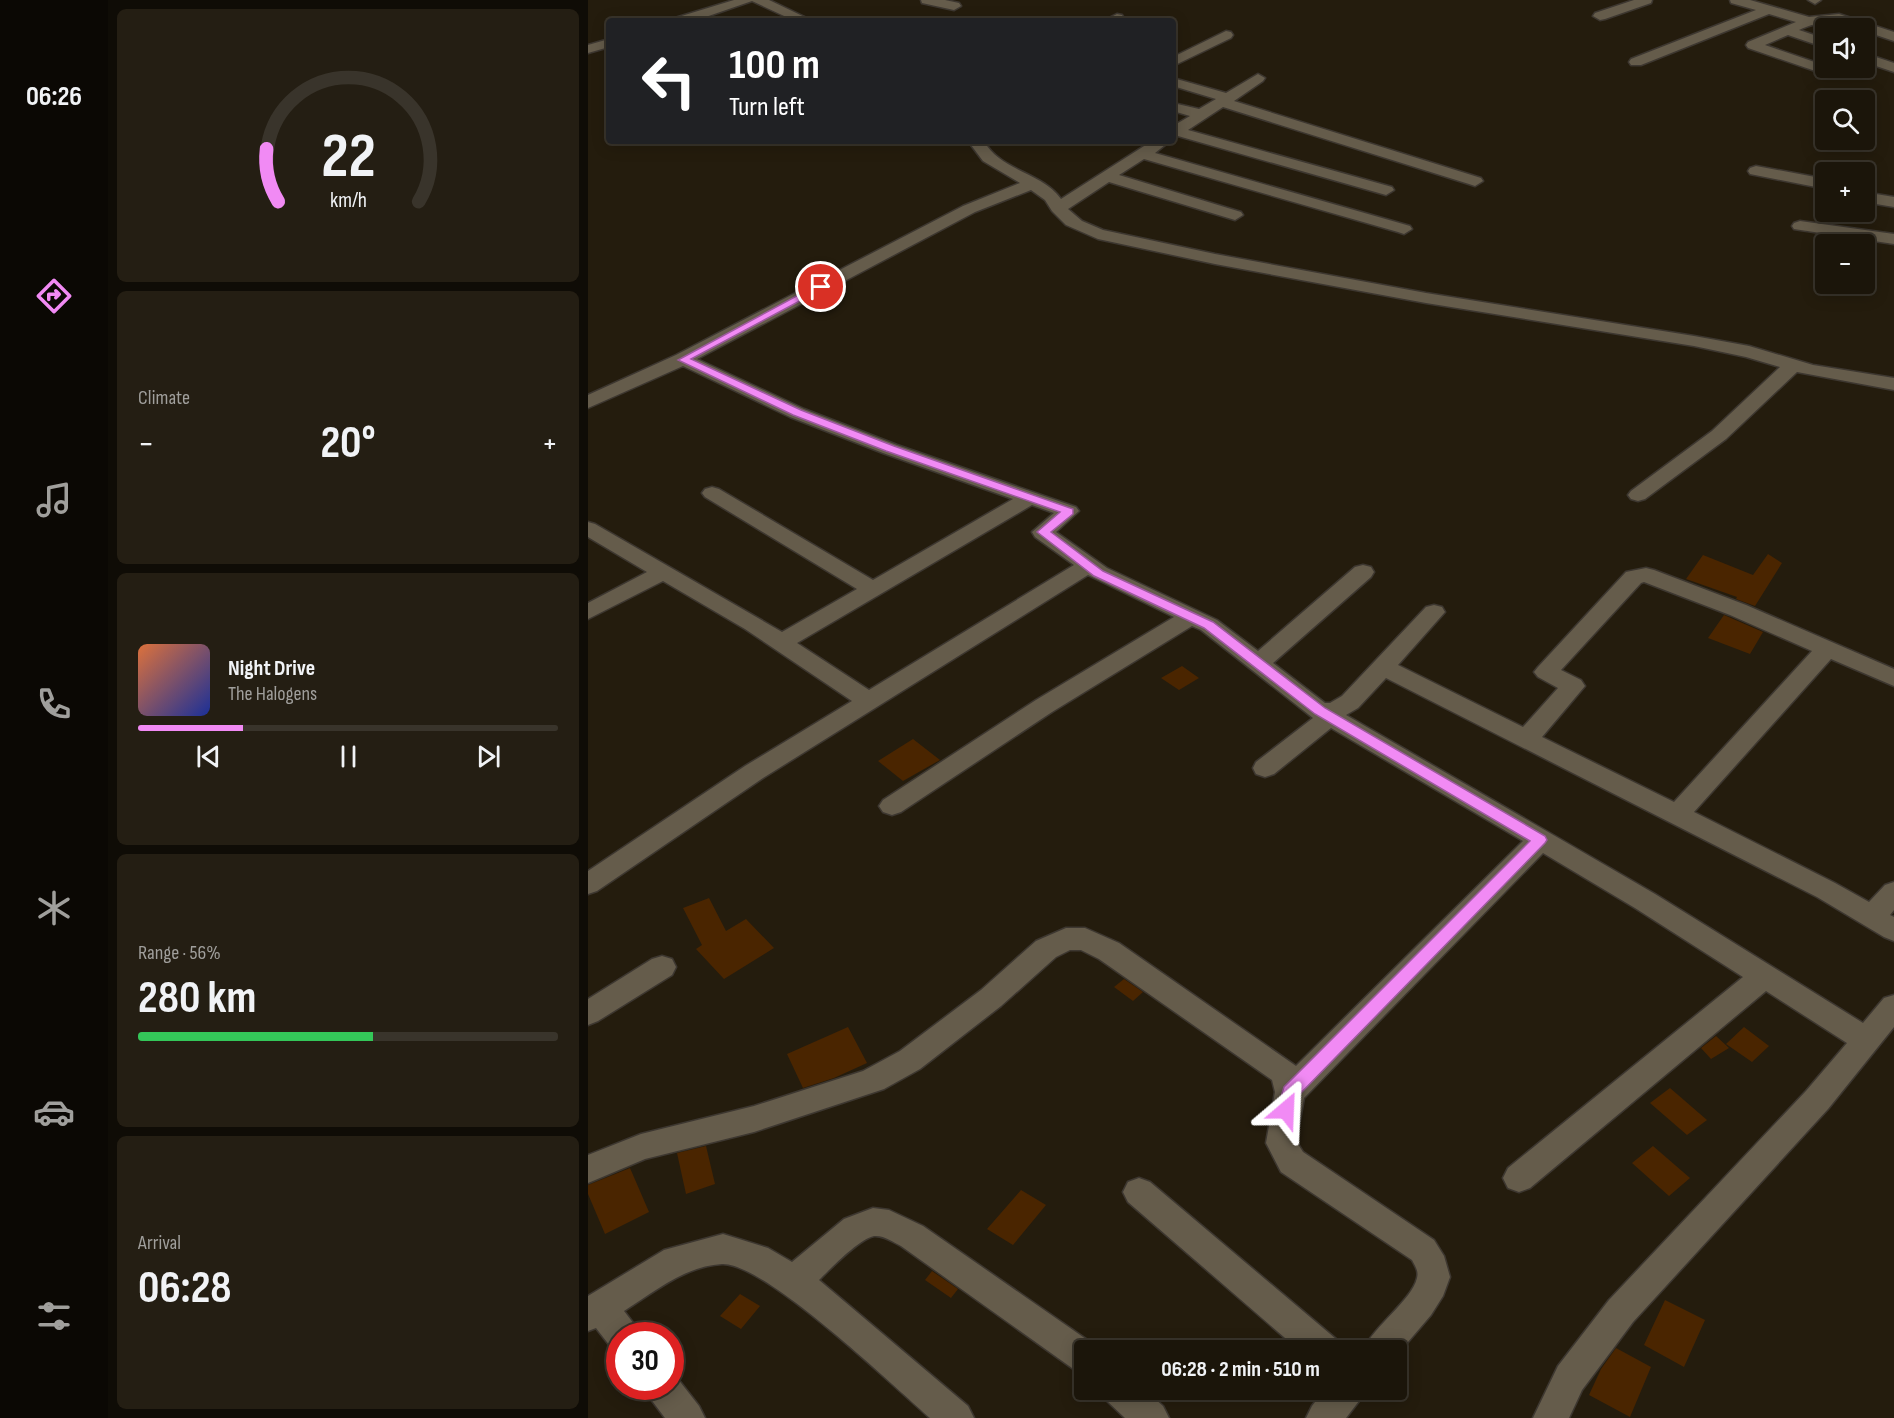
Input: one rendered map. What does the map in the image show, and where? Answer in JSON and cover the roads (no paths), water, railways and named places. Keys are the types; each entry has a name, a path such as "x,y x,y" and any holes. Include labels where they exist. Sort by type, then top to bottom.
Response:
{"street":[{"path":"721,0 741,2"},
{"path":"758,0 799,18"},
{"path":"927,0 954,6"},
{"path":"1600,16 1646,0"},
{"path":"1736,0 1808,21"},
{"path":"690,18 741,2"},
{"path":"1636,62 1767,10"},
{"path":"1815,67 1753,45 1808,21 1839,18 1894,37"},
{"path":"1787,30 1815,40"},
{"path":"1176,60 1226,35"},
{"path":"588,49 606,44"},
{"path":"1875,61 1894,68"},
{"path":"1176,131 1258,78"},
{"path":"1176,83 1475,181"},
{"path":"1176,108 1200,114"},
{"path":"1176,133 1386,190"},
{"path":"977,144 987,158 1051,197 1058,208 1081,227 1130,242 1426,298 1694,341 1749,352 1811,370 1894,384"},
{"path":"1058,208 1158,144"},
{"path":"1143,154 1404,229"},
{"path":"1756,171 1815,182"},
{"path":"1108,177 1234,215"},
{"path":"588,402 683,360 969,209 1031,184"},
{"path":"1875,199 1894,202"},
{"path":"1800,226 1894,238"},
{"path":"683,360 797,413 1069,511 1043,532 1088,566 1209,625 1325,714 1645,901 1866,1040"},
{"path":"1638,495 1719,435 1793,364"},
{"path":"712,493 873,589"},
{"path":"782,642 1031,497"},
{"path":"588,528 782,642 869,700"},
{"path":"588,884 754,772 1088,566"},
{"path":"588,612 663,572"},
{"path":"1258,663 1363,572"},
{"path":"1526,740 1573,686 1546,672 1634,577 1646,575 1656,578 1738,610 1894,678"},
{"path":"1265,768 1325,714 1350,702 1434,612"},
{"path":"892,806 1044,706 1191,617"},
{"path":"1676,816 1827,649"},
{"path":"1383,667 1826,890 1883,923 1894,892"},
{"path":"1290,1092 1540,840"},
{"path":"588,1169 641,1147 754,1119 873,1080 910,1060 991,998 1046,949 1066,939 1085,939 1109,951 1285,1073 1290,1092 1281,1143 1292,1162 1423,1250 1433,1267 1434,1277 1426,1294 1388,1340"},
{"path":"588,1013 662,967"},
{"path":"1519,1178 1764,976"},
{"path":"1551,1418 1570,1378 1621,1311 1817,1100 1894,1006"},
{"path":"1139,1192 1312,1340"},
{"path":"795,1281 840,1240 871,1222 891,1224 912,1236 1074,1350"},
{"path":"607,1322 594,1311 676,1260 723,1249 756,1258 795,1281 956,1418"},
{"path":"673,1400 687,1418"},
{"path":"1132,1400 1152,1418"},
{"path":"1324,1418 1338,1400"}]}
